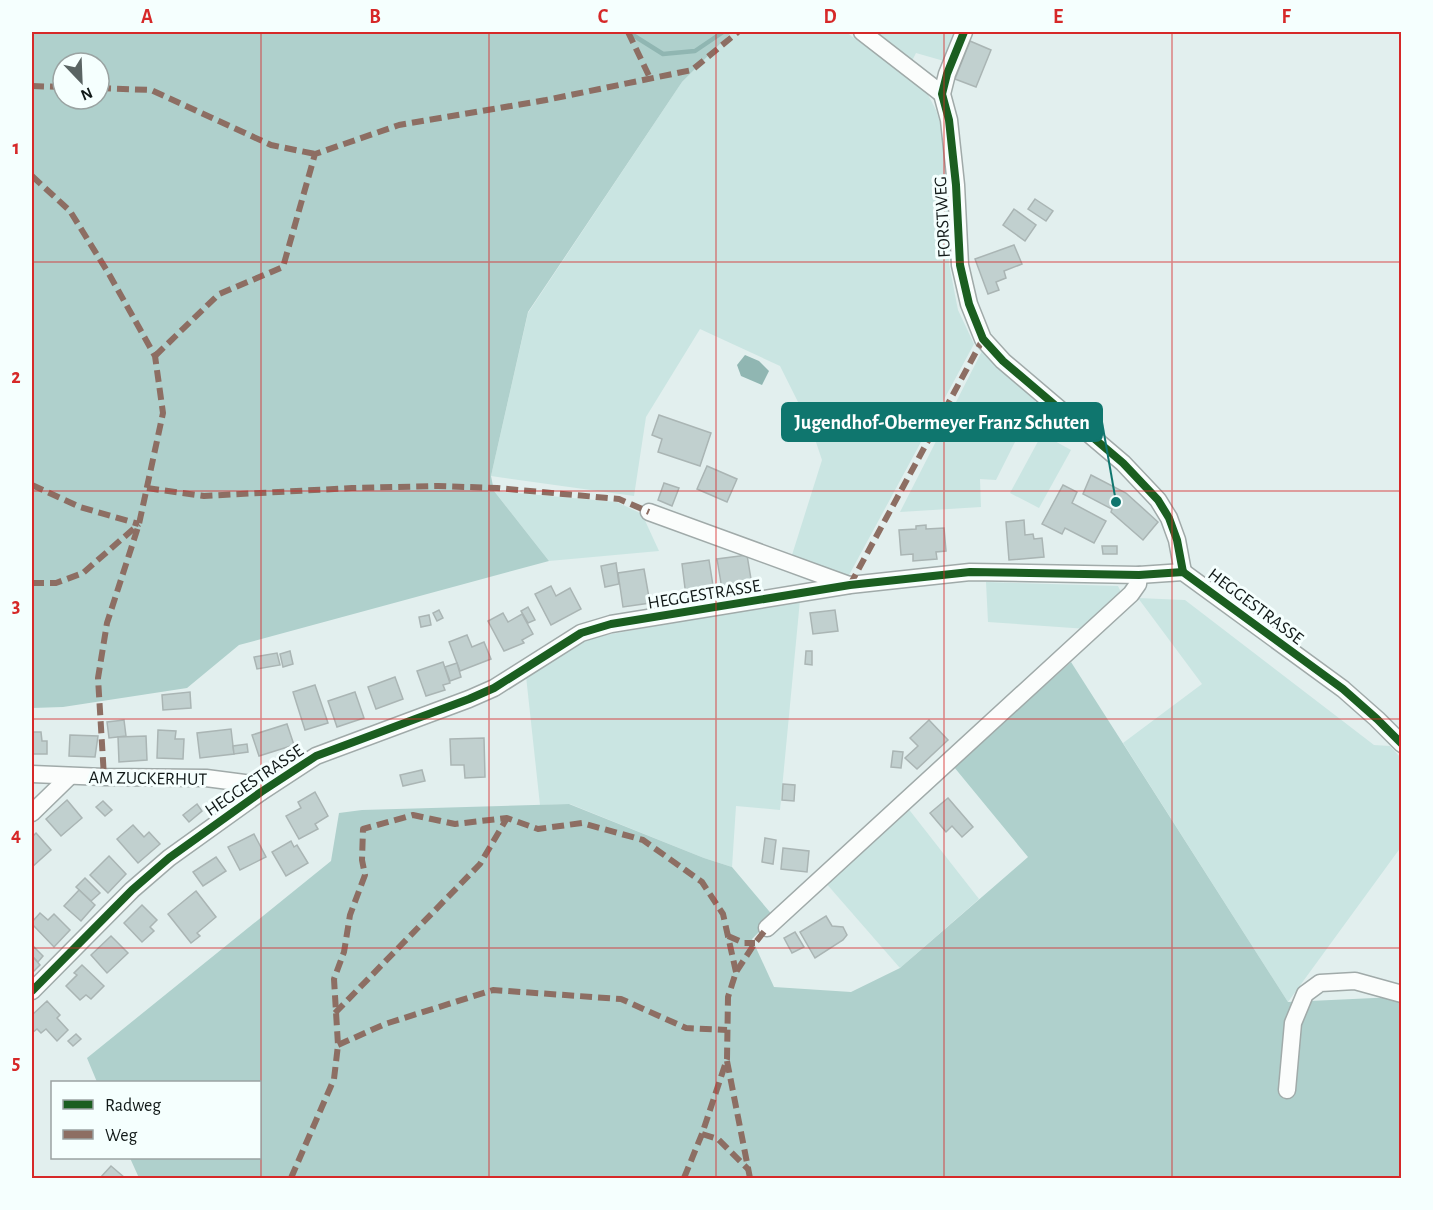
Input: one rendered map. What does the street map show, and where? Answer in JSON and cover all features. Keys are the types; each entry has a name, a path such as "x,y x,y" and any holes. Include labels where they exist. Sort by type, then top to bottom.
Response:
{"street":[{"path":"861,32 942,94 947,74 964,32"},
{"name":"FORSTWEG","path":"942,94 949,120 956,185 960,266 969,304 983,339 1003,361 1123,463 1158,500 1173,529 1183,572"},
{"path":"649,512 850,585"},
{"name":"HEGGESTRASSE","path":"32,992 132,890 168,858 316,756 494,688 580,633 611,624 850,585 970,572 1139,575 1183,572 1343,689 1399,739"},
{"path":"768,928 1131,594 1138,584 1139,575"},
{"name":"AM ZUCKERHUT","path":"32,774 206,778 252,784 261,792"},
{"path":"32,813 70,776"},
{"path":"1287,1090 1293,1023 1305,994 1320,983 1355,981 1401,994"}],"shaded area":[{"path":"32,32 732,32 682,82 528,312 491,476 494,491 549,561 239,645 187,688 63,707 32,708"},
{"path":"732,32 846,32 926,91 941,126 948,187 949,264 958,310 974,344 848,577 792,555 822,460 812,430 780,366 700,329 646,417 634,496 491,476 528,313 682,82"},
{"path":"872,32 955,32 944,61 916,53 912,61"},
{"path":"983,349 1037,398 996,480 980,479 981,507 900,512"},
{"path":"745,355 759,361 769,371 762,385 741,376 737,365"},
{"path":"1042,434 1071,450 1039,508 1010,493"},
{"path":"494,491 617,502 642,514 659,551 549,561"},
{"path":"986,582 1118,586 1121,592 1119,598 1087,629 988,622"},
{"path":"1138,598 1185,600 1374,745 1390,746 1401,758 1401,847 1288,1002 1123,743 1202,684"},
{"path":"800,600 780,810 736,806 732,867 570,804 540,805 526,676 578,644 595,637"},
{"path":"1071,662 1288,1002 1396,997 1401,1001 1401,1178 139,1178 130,1159 261,1159 261,1081 97,1081 87,1058 331,861 339,813 362,810 569,804 732,867 774,917 752,939 774,987 851,992 900,968 1028,857 954,767"},
{"path":"907,807 979,899 900,968 825,882"}],"building":[{"path":"970,41 991,50 976,87 955,79"},
{"path":"1035,199 1053,211 1046,221 1028,209"},
{"path":"1014,209 1036,225 1025,241 1003,225"},
{"path":"1014,245 1022,264 1004,271 1006,278 996,282 999,290 988,294 975,259"},
{"path":"659,415 711,433 700,466 658,452 662,439 652,435"},
{"path":"707,466 737,479 727,502 697,489"},
{"path":"1091,475 1126,493 1158,522 1143,540 1111,512 1112,509 1083,494"},
{"path":"664,483 679,488 672,506 658,500"},
{"path":"1063,485 1077,492 1072,503 1106,521 1094,543 1065,528 1062,534 1042,524"},
{"path":"1024,520 1025,535 1033,534 1034,539 1042,538 1044,557 1009,560 1006,522"},
{"path":"926,525 926,529 944,528 946,551 936,552 937,559 913,561 913,554 901,555 899,530 916,529 916,526"},
{"path":"1102,546 1117,546 1117,554 1103,554"},
{"path":"747,555 752,585 722,589 717,559"},
{"path":"709,560 714,592 686,596 682,564"},
{"path":"616,563 619,584 605,587 601,566"},
{"path":"644,569 650,603 623,607 618,573"},
{"path":"551,586 556,596 570,588 581,609 551,625 535,594"},
{"path":"528,607 535,620 528,623 521,611"},
{"path":"439,610 443,618 437,621 433,613"},
{"path":"835,610 838,631 813,634 810,613"},
{"path":"503,613 508,622 522,614 533,634 522,640 524,643 504,651 488,621"},
{"path":"429,615 431,625 421,627 419,617"},
{"path":"467,635 472,647 484,642 491,659 460,671 449,642"},
{"path":"290,651 293,664 283,667 280,654"},
{"path":"806,651 812,651 812,665 805,664"},
{"path":"277,653 280,665 257,669 254,657"},
{"path":"443,662 450,683 443,685 445,690 426,696 417,671"},
{"path":"457,663 461,677 450,681 445,667"},
{"path":"395,677 403,699 376,709 368,687"},
{"path":"315,685 328,723 305,730 293,692"},
{"path":"190,692 191,708 163,710 162,695"},
{"path":"355,692 364,718 337,727 328,701"},
{"path":"124,720 126,736 109,738 107,722"},
{"path":"929,720 948,740 917,769 905,758 918,746 910,738"},
{"path":"287,724 294,745 259,756 252,735"},
{"path":"231,729 234,754 200,758 197,733"},
{"path":"158,730 176,731 175,739 184,739 183,759 157,758"},
{"path":"32,732 41,732 42,741 47,741 47,754 32,754"},
{"path":"70,735 98,736 95,757 69,756"},
{"path":"146,736 147,760 119,762 118,737"},
{"path":"484,738 485,777 465,778 464,765 451,765 450,739"},
{"path":"247,744 248,752 234,754 233,746"},
{"path":"893,751 903,752 901,768 891,767"},
{"path":"422,770 425,781 403,786 400,775"},
{"path":"783,784 795,785 794,801 782,800"},
{"path":"315,792 328,816 315,824 318,829 299,839 286,816 301,808 298,802"},
{"path":"948,798 973,827 962,837 952,826 946,832 930,813"},
{"path":"67,800 82,818 61,836 46,819"},
{"path":"103,801 112,810 105,816 96,807"},
{"path":"197,804 202,811 189,822 183,815"},
{"path":"133,825 144,837 149,832 160,844 138,863 117,839"},
{"path":"36,833 51,850 32,867 32,837"},
{"path":"254,834 266,857 240,870 228,847"},
{"path":"765,838 776,840 773,864 762,862"},
{"path":"291,841 294,847 297,845 308,863 286,876 272,852"},
{"path":"783,848 809,851 807,872 781,869"},
{"path":"109,856 126,874 108,893 90,875"},
{"path":"216,857 226,871 203,886 193,872"},
{"path":"85,878 100,893 91,901 76,887"},
{"path":"79,890 95,905 81,921 64,906"},
{"path":"196,891 216,917 197,933 200,936 191,943 168,914"},
{"path":"142,905 157,920 150,927 154,931 142,942 124,923"},
{"path":"40,913 48,920 54,914 70,930 54,947 32,924"},
{"path":"826,916 832,926 843,927 847,935 815,958 800,932"},
{"path":"795,932 804,947 792,953 784,938"},
{"path":"111,936 128,953 107,973 91,955"},
{"path":"32,945 43,956 38,962 32,956"},
{"path":"32,956 40,965 32,973"},
{"path":"82,965 104,986 91,999 86,995 80,1000 66,986 77,975 74,973"},
{"path":"47,1001 60,1015 57,1018 68,1030 57,1041 46,1029 41,1033 37,1029 32,1033 32,1015"},
{"path":"76,1034 81,1039 73,1046 68,1041"},
{"path":"111,1166 125,1178 100,1178"}],"waterway":[{"path":"628,32 663,54 695,51 723,32"}],"marked path":[{"path":"628,32 650,78"},
{"path":"155,356 219,294 283,267 315,154 399,125 546,100 692,70 738,32"},
{"path":"32,86 51,87"},
{"path":"111,88 151,90 271,145 315,154"},
{"path":"32,176 70,211 155,356 163,413 139,524 107,623 98,678 104,777"},
{"path":"850,585 983,339"},
{"path":"32,485 80,507 139,524"},
{"path":"147,488 204,496 352,488 438,486 497,488 619,499 649,512"},
{"path":"32,583 56,583 83,573 139,524"},
{"path":"291,1178 334,1079 338,1045 334,979 344,952 350,915 365,875 362,860 363,829 413,815 455,824 507,818 538,829 582,823 643,840 702,882 723,914 736,972"},
{"path":"335,1013 480,864 507,818"},
{"path":"684,1178 702,1134 727,1059 728,997 736,972 767,928"},
{"path":"728,936 744,943 755,943"},
{"path":"338,1045 385,1024 493,990 621,999 686,1028 727,1030"},
{"path":"727,1061 750,1178"},
{"path":"702,1134 718,1139 749,1170"}],"cycle path":[{"path":"964,32 947,74 942,94 949,120 956,185 960,265 969,304 983,339 1003,361 1123,463 1158,500 1169,518 1177,540 1183,572"},
{"path":"32,991 132,890 169,858 316,756 494,688 581,633 611,624 850,585 970,572 1139,575 1183,572 1343,689 1402,744"}],"place":[{"name":"Jugendhof-Obermeyer Franz Schuten","path":"1116,502"}]}
